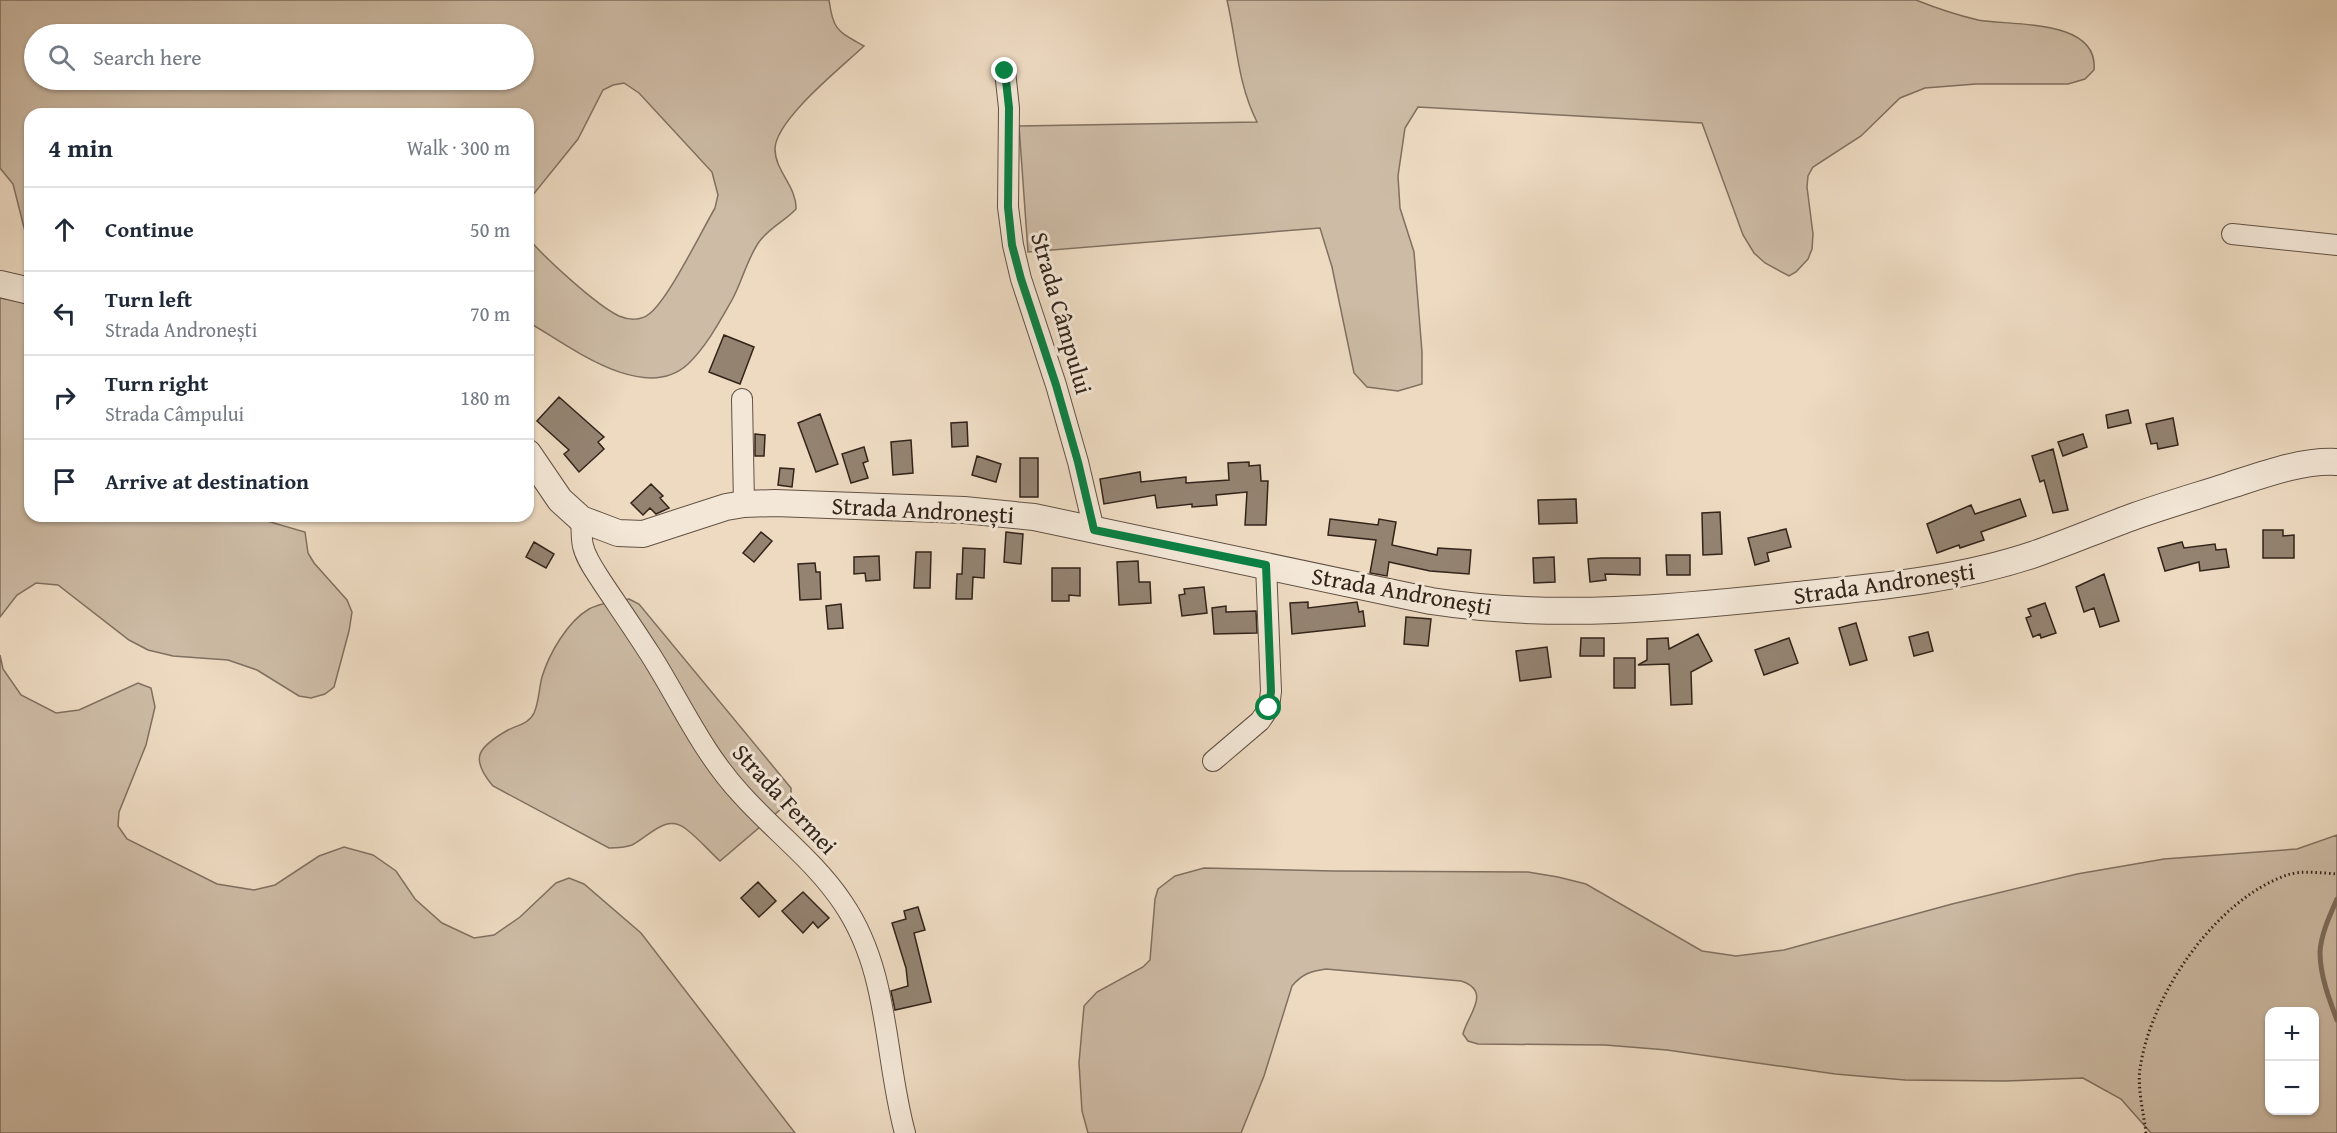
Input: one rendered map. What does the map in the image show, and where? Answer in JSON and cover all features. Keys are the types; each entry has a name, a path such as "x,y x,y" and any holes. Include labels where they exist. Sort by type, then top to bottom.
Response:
{"street":[{"name":"Strada Câmpului","path":"1005,71 1009,108 1008,207 1012,245 1024,290 1062,407 1094,530"},
{"path":"2232,234 2337,245"},
{"path":"0,284 24,290"},
{"path":"742,399 744,504"},
{"name":"Strada Andronești","path":"534,462 560,500 581,519 618,533 643,534 726,507 744,504 775,503 964,510 1035,517 1431,601 1476,608 1533,611 1666,609 1931,580 1984,570 2035,554 2137,515 2263,474 2306,465 2337,462"},
{"name":"Strada Fermei","path":"581,519 583,546 590,563 651,656 713,760 742,795 821,875 843,903 860,931 873,964 883,1003 893,1078 905,1133"},
{"path":"1213,761 1260,721 1269,708 1271,691 1266,565"}],"path":[{"path":"2146,1133 2139,1071 2154,1015 2181,970 2213,925 2244,898 2288,875 2318,872 2337,874"}],"shaded area":[{"path":"0,0 829,0 832,18 838,29 864,46 812,94 786,123 778,137 775,149 778,165 793,193 796,209 759,242 732,300 701,350 688,364 670,375 650,378 629,375 606,367 534,326 534,244 558,269 597,302 619,316 638,319 649,314 665,295 715,208 718,195 712,172 639,93 624,83 603,90 578,139 534,194 534,108 24,108 24,227 13,184 0,168"},
{"path":"1227,0 1916,0 1978,20 2031,25 2068,33 2083,41 2092,53 2094,70 2085,79 2068,84 1976,84 1925,88 1900,98 1861,136 1813,167 1808,176 1807,187 1813,234 1812,249 1808,259 1789,276 1765,263 1754,253 1743,235 1702,123 1418,107 1405,128 1398,176 1400,208 1414,252 1422,352 1422,384 1398,391 1367,387 1354,373 1332,267 1320,228 1028,252 1019,126 1257,122 1241,77"},
{"path":"0,298 24,303 24,522 271,522 305,532 308,553 347,600 352,612 334,687 325,694 311,698 299,696 257,670 228,660 173,656 148,650 129,640 58,585 36,583 17,595 0,617"},
{"path":"629,599 639,604 791,788 791,798 788,803 720,861 695,836 672,823 658,828 632,845 609,848 493,786 481,768 480,754 490,742 532,717 549,658 573,622 593,607"},
{"path":"0,655 3,669 21,695 56,713 79,710 138,683 151,688 155,707 146,745 119,812 118,826 127,839 217,884 254,890 275,885 319,856 344,847 373,855 396,871 415,899 442,923 474,938 494,935 520,917 556,883 569,878 584,884 641,933 795,1133 0,1133"},
{"path":"2337,835 2337,1133 2151,1133 2121,1099 2083,1078 2005,1081 1905,1080 1835,1074 1667,1050 1605,1045 1478,1044 1468,1041 1463,1034 1476,1005 1477,997 1470,985 1461,981 1326,969 1307,974 1292,986 1264,1076 1241,1133 1088,1133 1082,1111 1079,1063 1084,1006 1097,992 1143,967 1150,960 1155,899 1158,889 1175,876 1204,868 1528,872 1586,884 1702,951 1736,956 1784,950 1952,904 2077,874 2164,859 2297,849"}],"building":[{"path":"724,335 754,347 740,384 709,372"},
{"path":"559,397 604,437 598,442 604,449 579,472 564,454 569,450 537,421"},
{"path":"2128,410 2131,423 2108,428 2106,415"},
{"path":"820,414 838,464 816,472 798,423"},
{"path":"2173,418 2178,445 2158,449 2157,443 2151,444 2146,424"},
{"path":"967,422 968,446 952,447 951,423"},
{"path":"755,434 765,435 764,456 755,456"},
{"path":"2083,434 2087,447 2063,456 2058,442"},
{"path":"911,440 913,473 893,475 891,442"},
{"path":"864,447 868,461 863,463 868,478 851,483 842,454"},
{"path":"2053,449 2068,510 2053,513 2044,480 2040,482 2032,456"},
{"path":"977,456 1001,464 996,482 972,475"},
{"path":"1020,458 1038,458 1038,497 1020,497"},
{"path":"1249,462 1249,466 1260,465 1261,481 1268,481 1266,525 1245,525 1247,492 1216,495 1217,505 1192,507 1192,504 1157,508 1155,495 1104,504 1100,479 1140,472 1141,482 1186,477 1186,483 1229,480 1228,463"},
{"path":"780,468 794,469 792,487 778,485"},
{"path":"651,484 663,496 660,498 669,508 656,514 650,508 643,515 631,503"},
{"path":"1576,499 1577,523 1539,524 1538,500"},
{"path":"2020,499 2026,516 1981,532 1984,540 1960,548 1959,545 1937,553 1927,524 1971,505 1975,514"},
{"path":"1720,512 1722,554 1703,555 1702,513"},
{"path":"1330,519 1378,525 1379,519 1396,522 1392,545 1437,555 1438,548 1471,550 1469,574 1430,571 1389,562 1387,576 1370,573 1376,540 1328,535"},
{"path":"1786,529 1791,547 1767,553 1769,561 1755,565 1748,538"},
{"path":"2263,530 2283,530 2283,536 2294,535 2294,558 2263,558"},
{"path":"761,532 772,541 754,562 743,553"},
{"path":"1006,532 1023,534 1021,564 1004,562"},
{"path":"534,542 554,554 546,568 526,557"},
{"path":"2182,542 2184,548 2215,544 2216,550 2226,549 2229,567 2200,571 2199,562 2165,571 2158,548"},
{"path":"963,548 985,549 984,578 973,577 972,599 956,599 957,574 962,574"},
{"path":"916,552 931,552 930,588 914,588"},
{"path":"1666,555 1690,555 1690,575 1667,575"},
{"path":"879,556 880,580 866,581 865,573 854,574 854,557"},
{"path":"1554,557 1555,582 1534,583 1533,558"},
{"path":"1640,558 1640,575 1605,574 1606,580 1590,582 1588,559"},
{"path":"1138,561 1139,582 1150,582 1151,603 1119,605 1117,562"},
{"path":"815,563 816,572 820,572 821,599 800,600 798,564"},
{"path":"1052,568 1080,568 1080,596 1069,595 1069,601 1052,601"},
{"path":"2104,574 2119,621 2100,627 2094,608 2084,612 2076,587"},
{"path":"1204,587 1207,613 1182,616 1179,595 1185,594 1184,589"},
{"path":"1308,602 1308,608 1357,602 1359,612 1363,611 1365,626 1292,634 1290,603"},
{"path":"2045,603 2056,633 2041,638 2040,634 2033,637 2026,618 2031,616 2028,609"},
{"path":"841,604 843,628 828,629 826,606"},
{"path":"1226,606 1226,612 1256,611 1257,633 1214,634 1212,608"},
{"path":"1406,617 1431,619 1428,646 1404,644"},
{"path":"1856,623 1867,660 1850,665 1839,628"},
{"path":"1928,632 1933,651 1914,656 1909,637"},
{"path":"1698,634 1712,661 1691,672 1692,704 1671,705 1669,664 1638,665 1647,660 1647,639 1668,638 1669,649"},
{"path":"1581,638 1604,638 1604,656 1580,656"},
{"path":"1789,638 1798,663 1764,675 1755,650"},
{"path":"1547,647 1551,677 1520,681 1516,651"},
{"path":"1614,658 1635,658 1635,688 1614,688"},
{"path":"758,882 776,901 759,917 741,898"},
{"path":"803,892 829,918 818,928 813,922 803,933 782,911"},
{"path":"918,907 925,930 914,933 931,1002 895,1010 891,991 908,986 906,968 892,923 906,919 904,911"}],"waterway":[{"path":"2337,899 2324,932 2320,952 2323,978 2337,1020"}],"route":[{"path":"1005,71 1009,108 1008,207 1012,245 1034,323 1056,385 1094,530 1266,565 1271,691 1269,708"}]}
